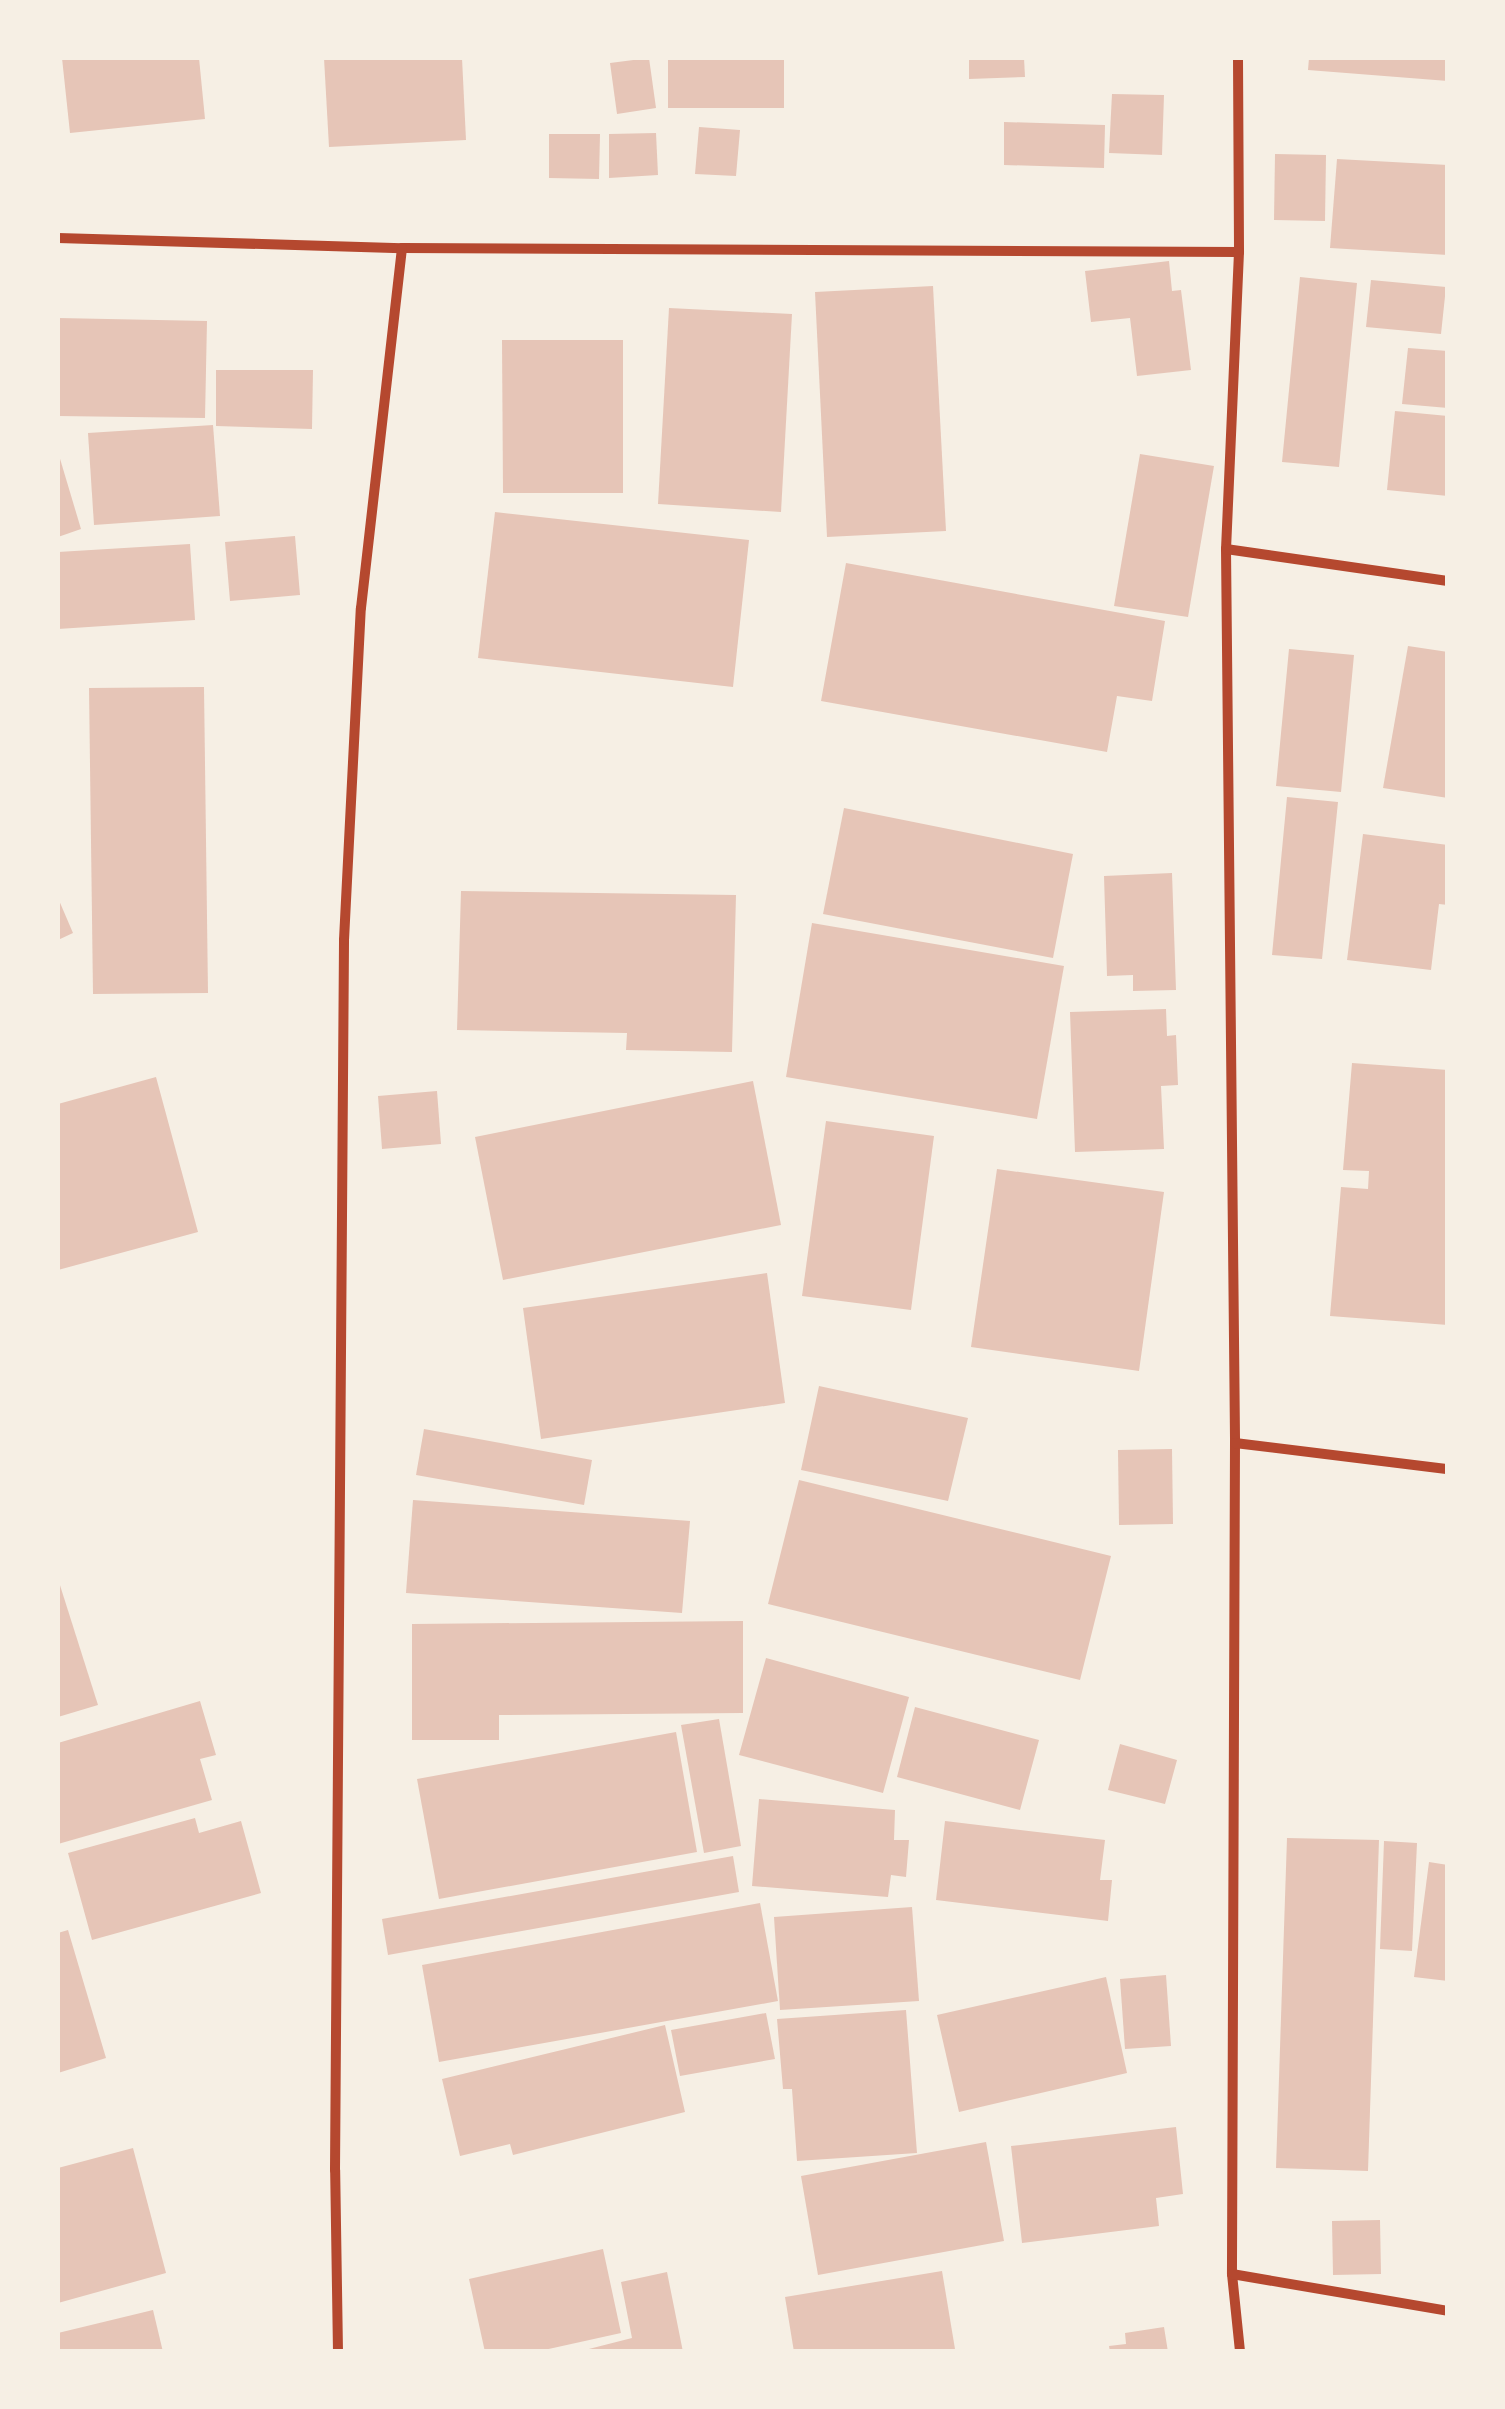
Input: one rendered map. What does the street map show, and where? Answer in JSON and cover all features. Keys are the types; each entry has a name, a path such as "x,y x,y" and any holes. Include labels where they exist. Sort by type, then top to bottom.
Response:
{"street":[{"path":"1238,58 1239,252 1226,550 1235,1443 1232,2274 1240,2352"},
{"path":"58,238 402,248 1239,252"},
{"path":"338,2352 335,2170 344,940 361,608 402,248"},
{"path":"1226,550 1448,581"},
{"path":"1235,1443 1448,1468"},
{"path":"1232,2274 1448,2311"}],"building":[{"path":"62,58 199,58 205,119 70,133"},
{"path":"324,58 462,58 466,140 329,147"},
{"path":"649,58 656,108 617,114 610,63"},
{"path":"668,58 784,58 784,108 668,108"},
{"path":"969,58 1024,58 1025,77 969,79"},
{"path":"1309,58 1448,58 1448,81 1308,70"},
{"path":"1112,94 1164,95 1162,155 1109,153"},
{"path":"1004,122 1105,125 1104,168 1004,165"},
{"path":"699,127 740,130 736,176 695,174"},
{"path":"656,133 658,175 609,178 609,134"},
{"path":"549,134 600,134 599,179 549,178"},
{"path":"1275,154 1326,155 1325,221 1274,220"},
{"path":"1337,159 1448,165 1448,255 1330,248"},
{"path":"1169,261 1172,291 1181,290 1191,370 1137,376 1130,318 1091,322 1085,271"},
{"path":"1300,277 1357,283 1339,467 1282,462"},
{"path":"1371,280 1446,287 1441,334 1366,327"},
{"path":"933,286 946,531 827,537 815,292"},
{"path":"669,308 792,314 781,512 658,504"},
{"path":"58,318 207,321 205,418 58,416"},
{"path":"502,340 623,340 623,493 503,493"},
{"path":"1408,348 1448,351 1448,408 1402,404"},
{"path":"216,370 313,370 312,429 216,426"},
{"path":"1395,411 1448,416 1448,496 1387,490"},
{"path":"213,425 220,516 94,525 88,433"},
{"path":"58,452 81,529 58,537"},
{"path":"1140,454 1214,466 1188,617 1114,606"},
{"path":"495,512 749,540 733,687 478,658"},
{"path":"295,536 300,595 230,601 225,542"},
{"path":"190,544 195,620 58,629 58,552"},
{"path":"846,563 1165,621 1152,701 1117,696 1107,752 821,701"},
{"path":"1408,646 1448,652 1448,798 1383,788"},
{"path":"1289,649 1354,655 1341,792 1276,786"},
{"path":"204,687 208,993 93,994 89,688"},
{"path":"1287,797 1338,802 1322,959 1272,955"},
{"path":"844,808 1073,854 1053,958 823,914"},
{"path":"1363,834 1448,845 1448,905 1439,904 1431,970 1347,960"},
{"path":"1172,873 1176,990 1133,991 1133,975 1107,976 1104,876"},
{"path":"461,891 736,895 732,1052 626,1050 627,1033 457,1030"},
{"path":"58,898 73,933 58,940"},
{"path":"812,923 1064,966 1037,1119 786,1077"},
{"path":"1166,1009 1167,1036 1176,1035 1178,1085 1161,1086 1164,1149 1075,1152 1070,1012"},
{"path":"1352,1063 1448,1070 1448,1325 1330,1316 1341,1187 1368,1189 1369,1171 1343,1170"},
{"path":"156,1077 198,1232 58,1270 58,1104"},
{"path":"753,1081 781,1225 503,1280 475,1137"},
{"path":"437,1091 441,1144 382,1149 378,1096"},
{"path":"826,1121 934,1136 911,1310 802,1296"},
{"path":"997,1169 1164,1192 1139,1371 971,1347"},
{"path":"767,1273 785,1403 541,1439 523,1308"},
{"path":"819,1386 968,1418 948,1501 801,1470"},
{"path":"424,1429 592,1460 584,1505 416,1475"},
{"path":"1172,1449 1173,1524 1119,1525 1118,1450"},
{"path":"799,1480 1111,1556 1080,1680 768,1604"},
{"path":"413,1500 690,1521 682,1613 406,1593"},
{"path":"58,1579 98,1705 58,1717"},
{"path":"743,1621 743,1713 499,1715 499,1740 412,1740 412,1624"},
{"path":"766,1658 909,1697 883,1793 739,1755"},
{"path":"200,1701 216,1755 200,1759 212,1800 58,1844 58,1743"},
{"path":"915,1707 1039,1740 1020,1810 897,1777"},
{"path":"719,1719 741,1846 704,1853 681,1725"},
{"path":"676,1732 697,1852 439,1899 417,1779"},
{"path":"1120,1744 1177,1760 1165,1804 1108,1790"},
{"path":"759,1799 895,1810 894,1840 909,1840 906,1877 891,1875 888,1897 752,1886"},
{"path":"195,1818 199,1833 241,1821 261,1893 92,1940 68,1853"},
{"path":"945,1821 1105,1840 1100,1880 1112,1880 1108,1921 936,1900"},
{"path":"1287,1838 1379,1840 1368,2171 1276,2168"},
{"path":"1384,1841 1417,1843 1412,1951 1380,1949"},
{"path":"733,1856 739,1892 388,1955 382,1919"},
{"path":"1429,1862 1448,1865 1448,1981 1414,1977"},
{"path":"760,1903 778,2001 439,2062 422,1965"},
{"path":"912,1907 919,2001 780,2010 774,1917"},
{"path":"68,1930 106,2058 58,2073 58,1933"},
{"path":"1166,1975 1171,2046 1125,2049 1120,1979"},
{"path":"1106,1977 1127,2073 959,2112 937,2015"},
{"path":"906,2010 917,2153 797,2161 792,2089 783,2089 777,2019"},
{"path":"766,2013 775,2059 680,2076 671,2030"},
{"path":"665,2025 685,2112 513,2155 510,2144 460,2156 442,2079"},
{"path":"1176,2127 1183,2194 1156,2198 1159,2226 1022,2243 1011,2146"},
{"path":"986,2142 1004,2241 818,2275 801,2176"},
{"path":"133,2148 166,2273 58,2303 58,2168"},
{"path":"1380,2220 1381,2274 1333,2275 1332,2221"},
{"path":"603,2249 621,2333 535,2352 485,2352 469,2279"},
{"path":"942,2271 955,2349 794,2352 785,2297"},
{"path":"667,2272 683,2352 577,2352 632,2338 621,2282"},
{"path":"153,2310 163,2352 58,2352 58,2333"},
{"path":"1164,2327 1168,2352 1110,2352 1109,2346 1126,2344 1125,2333"}]}
